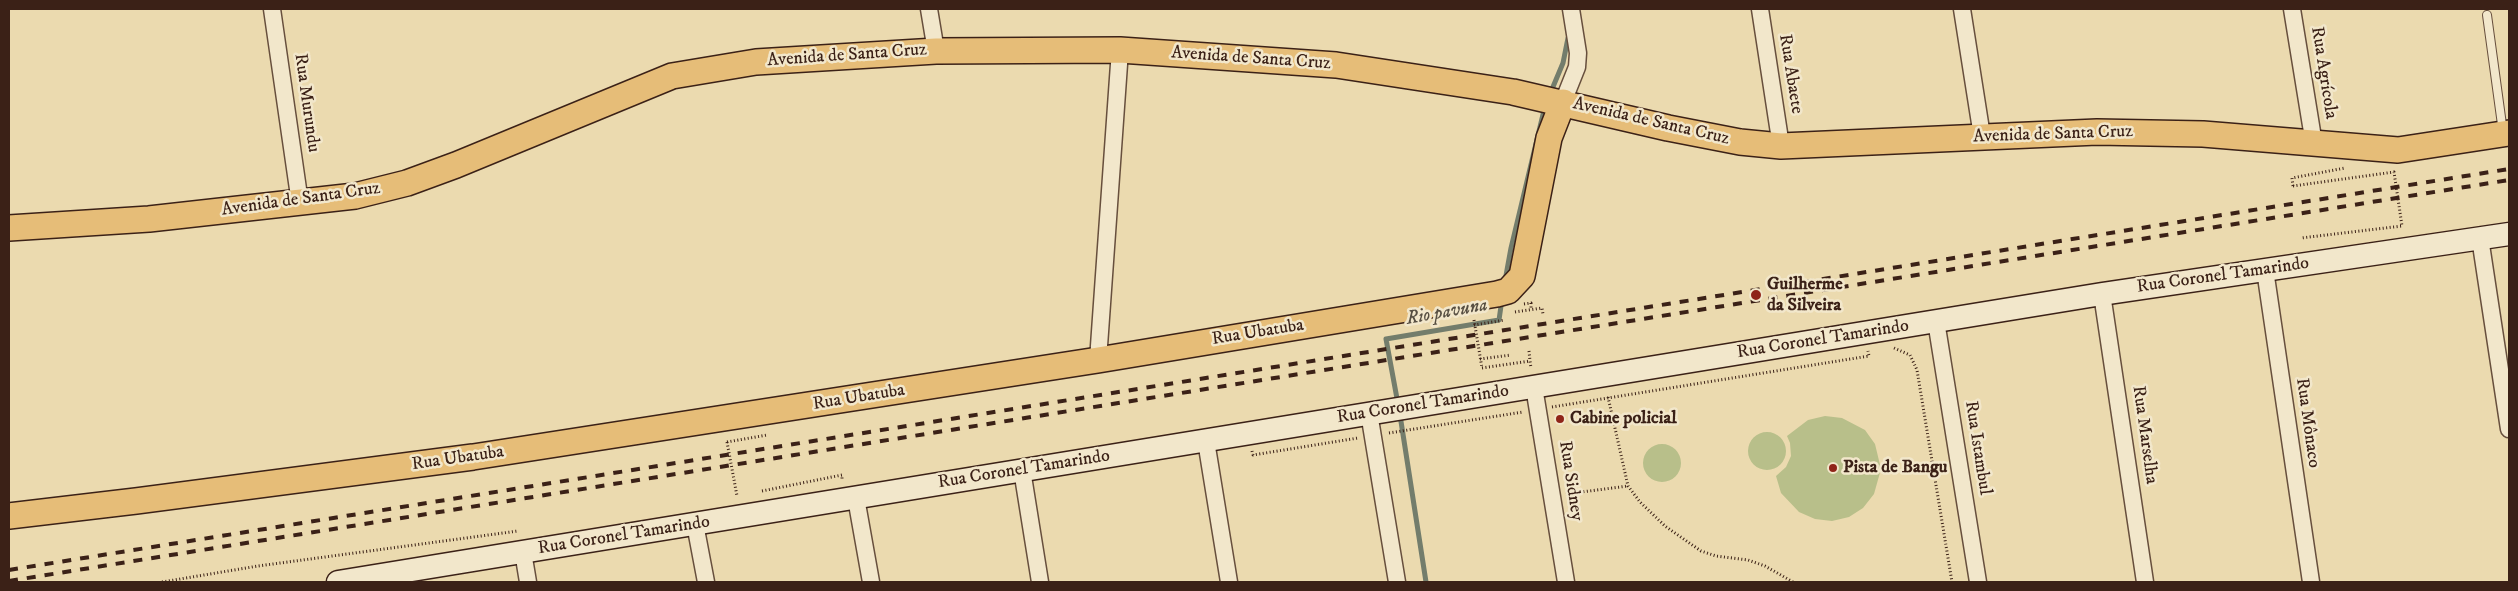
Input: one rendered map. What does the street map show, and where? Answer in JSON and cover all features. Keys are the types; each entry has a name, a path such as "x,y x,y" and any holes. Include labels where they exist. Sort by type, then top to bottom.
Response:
{"main road":[{"name":"Avenida de Santa Cruz","path":"9,228 149,219 355,196 408,183 672,76 756,62 936,50 1120,50 1336,65 1513,92 1563,102 1668,128 1740,142 1781,146 1982,136 2151,132 2398,150 2506,133"},
{"name":"Rua Ubatuba","path":"9,516 136,502 464,458 1098,360 1470,299 1508,291 1522,276 1549,138 1563,102"},
{"name":"Rua Coronel Tamarindo","path":"338,582 2102,294 2509,234"}],"street":[{"name":"Rua Murundu","path":"272,9 300,203"},
{"path":"929,9 936,50"},
{"path":"1563,102 1577,67 1578,53 1571,9"},
{"name":"Rua Abaete","path":"1760,9 1781,146"},
{"path":"1962,9 1982,136"},
{"name":"Rua Agrícola","path":"2292,9 2314,144"},
{"path":"1098,360 1120,50"},
{"path":"2480,238 2509,429"},
{"name":"Rua Mônaco","path":"2265,270 2311,582"},
{"name":"Rua Marselha","path":"2102,294 2145,582"},
{"name":"Rua Istambul","path":"1936,321 1978,582"},
{"name":"Rua Sidney","path":"1534,387 1566,582"},
{"path":"1369,414 1397,582"},
{"path":"1206,440 1229,582"},
{"path":"1022,470 1040,582"},
{"path":"856,498 871,582"},
{"path":"695,524 706,582"},
{"path":"523,552 528,582"}],"lane":[{"path":"2487,15 2506,133"}],"path":[{"path":"2301,238 2402,226 2394,172 2293,186 2292,178 2348,167"},
{"path":"1514,312 1542,308 1543,314"},
{"path":"1474,320 1482,368 1511,364"},
{"path":"1474,326 1505,320"},
{"path":"1887,348 1903,351 1910,356 1917,370 1952,582"},
{"path":"1554,414 1566,402 1878,350"},
{"path":"1529,352 1530,361"},
{"path":"1480,360 1511,355"},
{"path":"1608,394 1628,486 1632,494 1664,526 1700,551 1716,556 1748,560 1765,566 1793,582"},
{"path":"728,442 737,496"},
{"path":"1552,496 1628,486"}],"green space":[{"name":"Pista de Bangu","path":"1825,416 1842,418 1865,430 1875,444 1881,469 1874,494 1863,508 1849,517 1832,521 1815,519 1799,512 1781,493 1776,476 1786,467 1791,456 1790,443 1787,436 1808,420"},
{"path":"1767,432 1781,437 1786,451 1781,465 1767,470 1753,465 1748,451 1753,437"},
{"path":"1662,444 1676,449 1681,463 1676,477 1662,482 1648,477 1643,463 1648,449"}],"waterway":[{"name":"Rio pavuna","path":"1550,94 1563,63 1568,38"},
{"name":"Rio pavuna","path":"1505,281 1511,248 1545,106"},
{"name":"Rio pavuna","path":"1398,404 1386,339 1499,320 1502,299"},
{"name":"Rio pavuna","path":"1400,415 1426,582"}],"railway":[{"path":"9,570 2509,169"},
{"path":"9,581 2509,180"}],"place":[{"name":"Guilherme da Silveira","path":"1756,295"},
{"name":"Cabine policial","path":"1560,419"},
{"name":"Pista de Bangu","path":"1833,468"}]}
